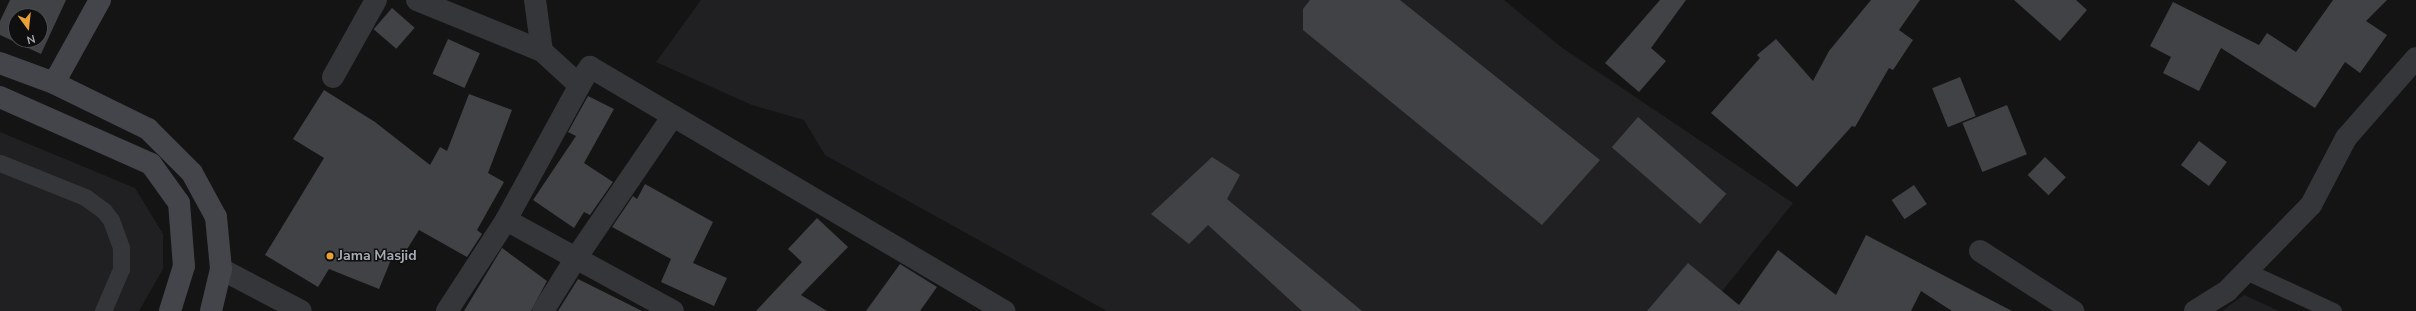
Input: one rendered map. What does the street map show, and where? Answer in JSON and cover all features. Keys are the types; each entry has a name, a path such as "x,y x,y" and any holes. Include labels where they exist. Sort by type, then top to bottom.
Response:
{"main road":[{"path":"54,83 100,0"},
{"path":"0,63 54,83 148,129 192,173 216,217 221,269 211,311"},
{"path":"0,97 151,164 179,203 184,266 170,311"}],"street":[{"path":"333,76 376,0"},
{"path":"417,0 542,51 578,84 590,67"},
{"path":"535,0 542,51"},
{"path":"2195,311 2228,290 2311,205 2346,138 2416,58"},
{"path":"590,67 1004,311"},
{"path":"448,311 506,220 590,67"},
{"path":"543,311 576,258 673,116"},
{"path":"506,220 673,311"},
{"path":"1980,251 2073,311"},
{"path":"221,269 301,311"}],"lane":[{"path":"0,163 85,197 104,211 111,220 120,243 121,269 103,311"},
{"path":"2246,271 2333,311"}],"shaded area":[{"path":"701,0 1504,0 1561,47 1793,203 1706,311 1107,311 825,155 804,120 752,105 656,62"},
{"path":"0,132 135,188 163,234 163,269 139,311 0,311"},
{"path":"2244,295 2279,311 2222,311"}],"building":[{"path":"10,0 66,0 48,39 48,8 8,8 8,39 0,35 0,21"},
{"path":"1310,0 1400,0 1600,160 1542,225 1303,30 1303,9"},
{"path":"1660,0 1686,0 1651,48 1666,61 1639,92 1605,63"},
{"path":"1871,0 1920,0 1899,30 1913,40 1893,70 1889,68 1855,127 1852,126 1797,187 1711,113 1760,58 1757,55 1776,39 1813,81 1829,51"},
{"path":"2014,0 2076,0 2087,10 2060,41"},
{"path":"2333,0 2387,0 2366,21 2387,35 2360,73 2345,62 2315,108 2221,48 2199,91 2163,73 2171,57 2150,46 2173,2 2259,45 2267,33 2296,52"},
{"path":"392,8 415,28 396,49 374,29"},
{"path":"448,39 480,53 465,88 433,74"},
{"path":"28,48 44,48 41,54"},
{"path":"1960,77 1976,116 1948,127 1932,88"},
{"path":"324,90 375,122 430,165 440,147 447,151 469,94 512,110 488,173 504,182 477,230 482,234 467,257 419,230 401,259 393,255 379,289 329,269 318,287 265,255 324,158 293,139"},
{"path":"588,96 614,109 584,163 613,182 590,215 584,212 574,228 533,200 576,136 568,132"},
{"path":"2007,105 2027,154 1982,172 1962,123"},
{"path":"1638,117 1726,194 1700,224 1612,147"},
{"path":"2199,141 2227,162 2209,186 2181,165"},
{"path":"1212,157 1240,175 1227,199 1362,311 1302,311 1208,225 1189,244 1151,214"},
{"path":"2045,157 2066,177 2048,195 2028,175"},
{"path":"645,184 713,222 693,263 727,278 714,306 661,282 671,259 612,227 633,196 637,199"},
{"path":"1914,185 1927,204 1904,219 1892,200"},
{"path":"817,218 848,247 801,295 827,311 756,311 802,262 788,249"},
{"path":"1866,235 2012,311 1952,311 1921,291 1911,311 1647,311 1688,263 1739,305 1778,250 1836,295"},
{"path":"502,248 547,281 531,311 464,311"},
{"path":"900,264 937,287 920,311 866,311"},
{"path":"578,279 642,311 558,311"}],"place":[{"name":"Jama Masjid","path":"330,256"}]}
